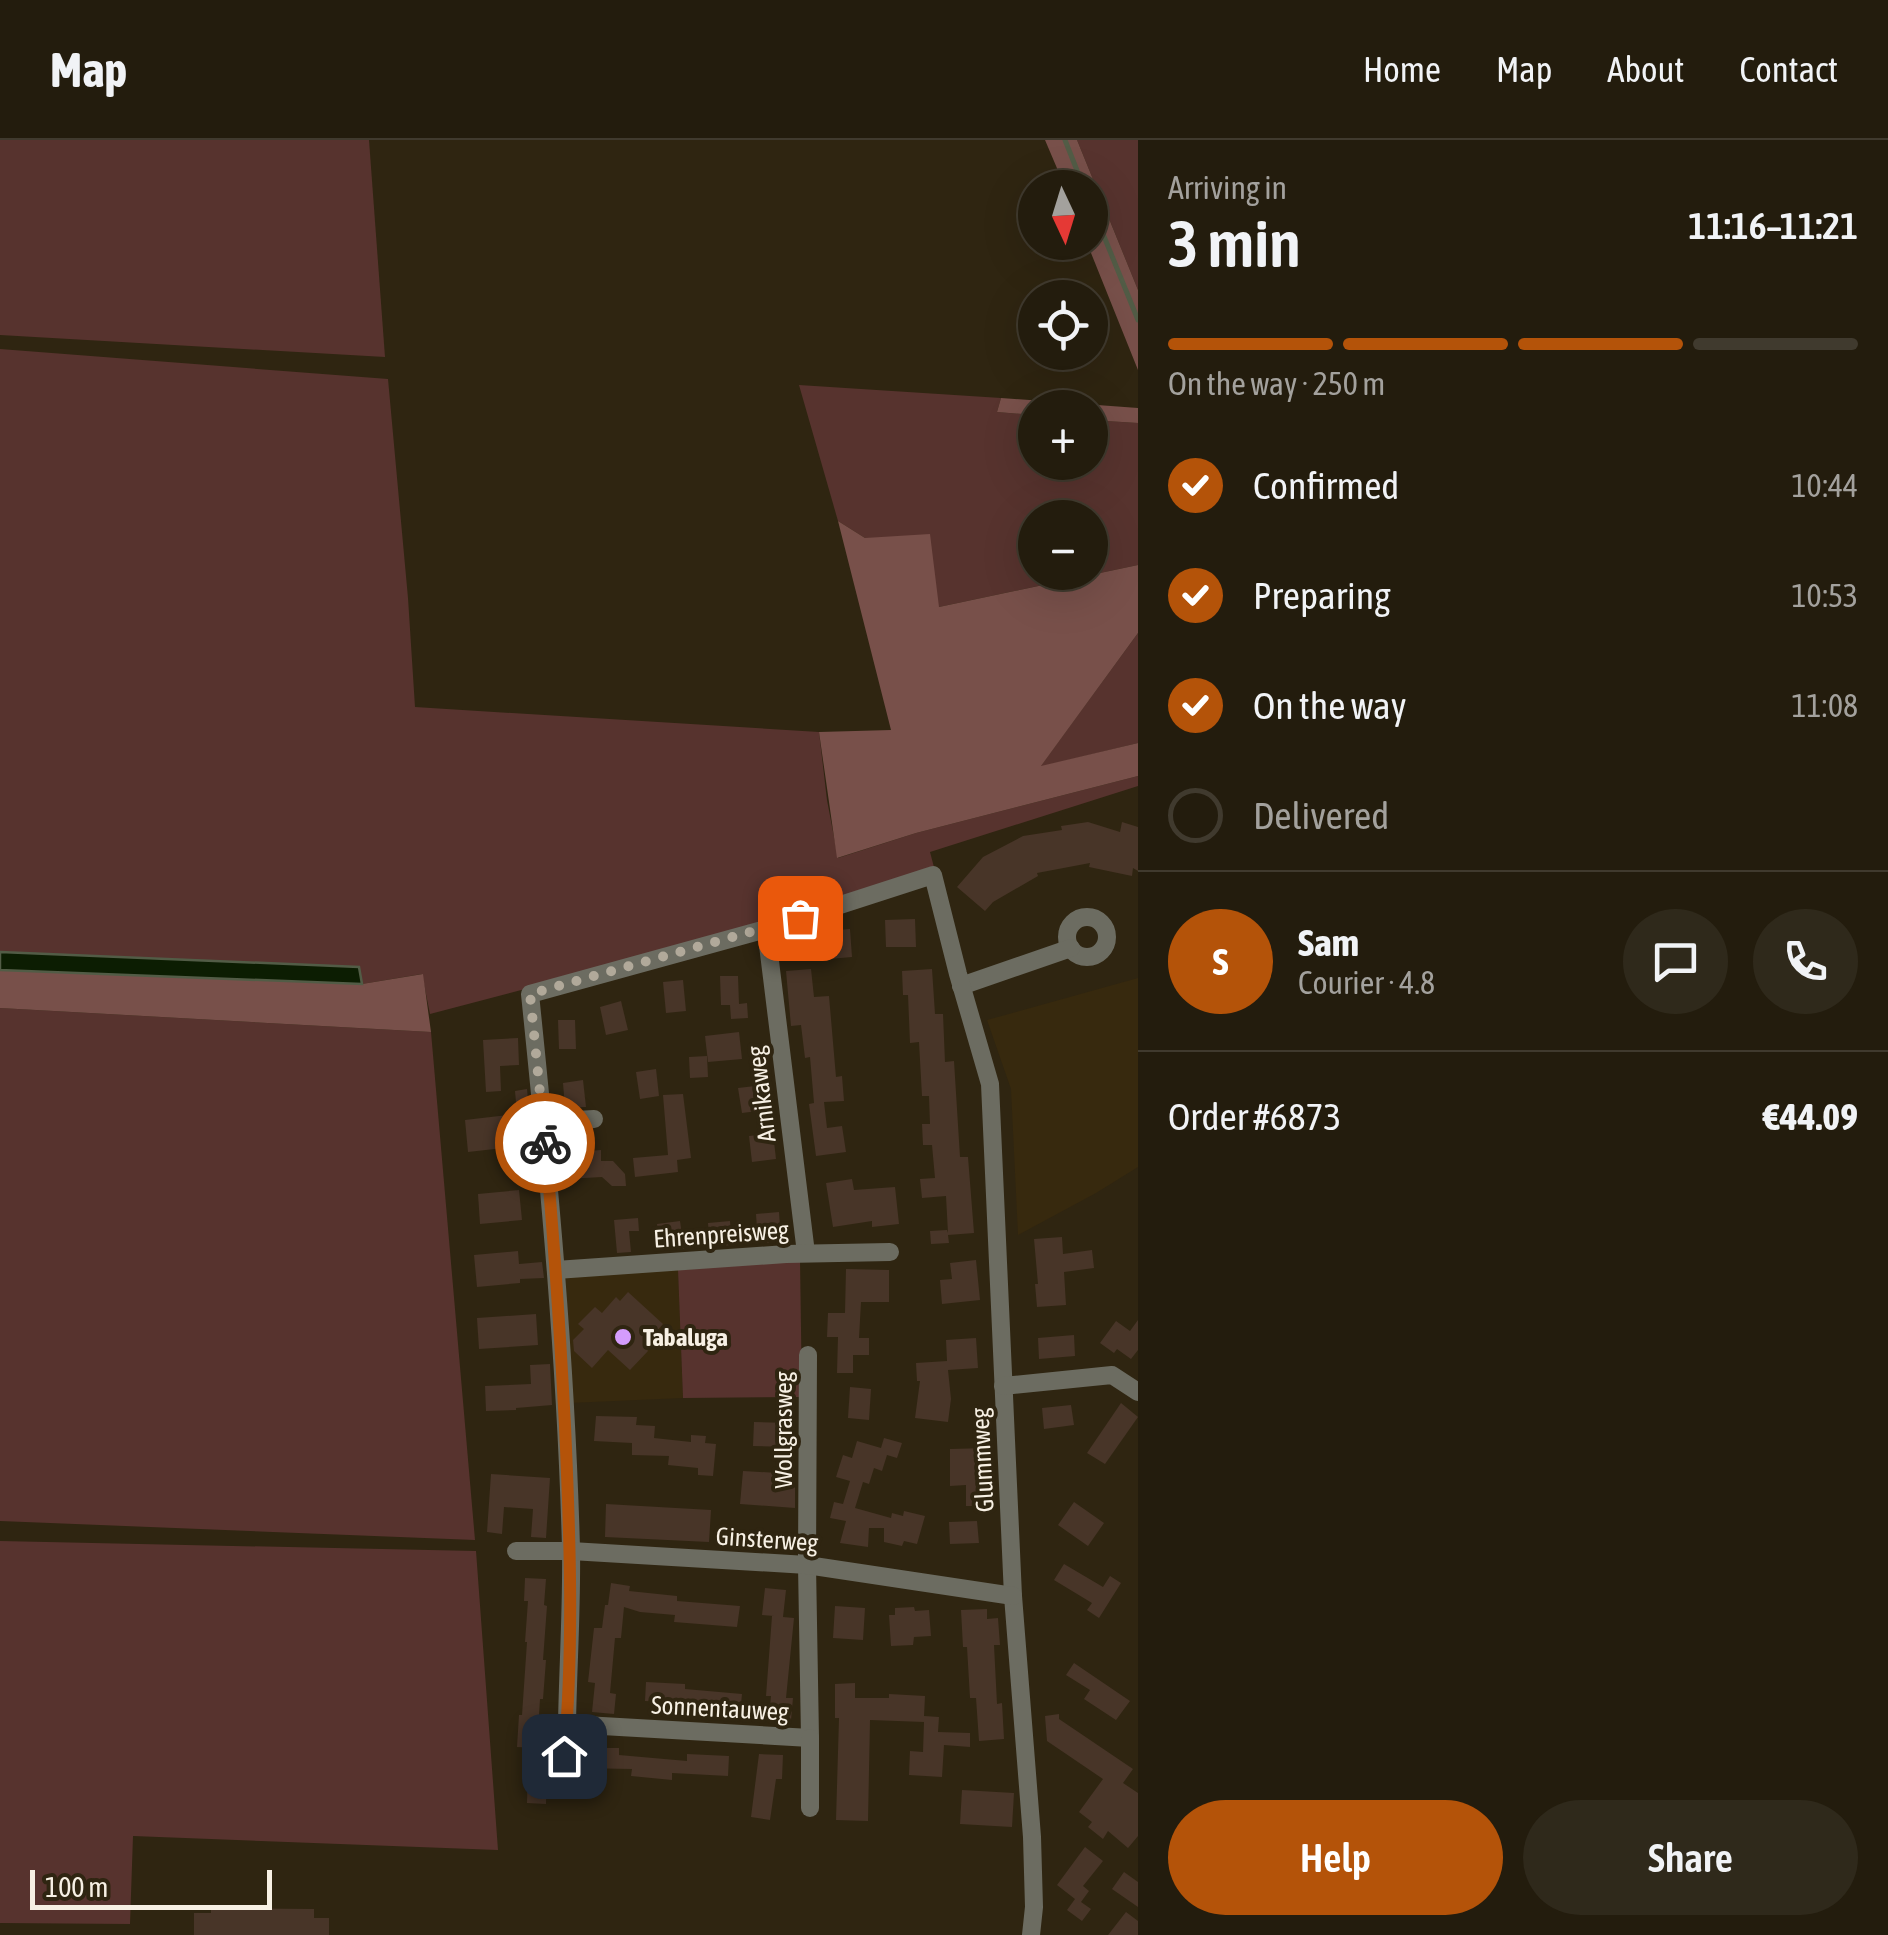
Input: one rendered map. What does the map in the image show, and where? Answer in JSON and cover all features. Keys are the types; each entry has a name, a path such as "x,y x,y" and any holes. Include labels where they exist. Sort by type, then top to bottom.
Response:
{"street":[{"name":"Glummweg","path":"766,929 933,875 990,1084 1013,1596 1032,1837 1031,1935"},
{"path":"561,1789 567,1724 571,1550 556,1270 530,994 766,929"},
{"name":"Arnikaweg","path":"766,929 806,1253"},
{"path":"961,986 1071,948"},
{"path":"544,1122 594,1119"},
{"name":"Ehrenpreisweg","path":"556,1270 806,1253 890,1252"},
{"name":"Wollgrasweg","path":"807,1565 808,1355"},
{"path":"1003,1386 1112,1375 1138,1392"},
{"name":"Ginsterweg","path":"516,1552 571,1550 807,1565 1013,1596"},
{"name":"Sonnentauweg","path":"807,1565 810,1808"},
{"name":"Sonnentauweg","path":"567,1724 810,1738"}],"shaded area":[{"path":"0,140 369,140 385,357 0,335"},
{"path":"1045,140 1077,140 1089,170 1058,170"},
{"path":"1077,140 1138,140 1138,290 1108,216 1108,170 1089,170"},
{"path":"1108,216 1138,290 1138,370 1108,295 1108,280 1102,280 1094,260 1108,260"},
{"path":"0,349 388,379 415,707 819,732 838,858 916,833 1138,776 1138,786 930,852 935,871 764,926 430,1014 422,974 362,984 358,967 0,952"},
{"path":"799,385 1001,398 997,412 1018,414 1018,480 1108,480 1108,421 1138,423 1138,565 1108,571 1108,500 1018,500 1020,590 939,607 865,538 838,521"},
{"path":"1001,398 1018,399 1018,414 997,412"},
{"path":"1108,406 1138,408 1138,423 1108,421"},
{"path":"838,521 865,538 930,534 939,607 1020,590 1108,590 1108,571 1138,565 1138,633 1041,766 1138,743 1138,776 916,833 837,858 819,732 891,730"},
{"path":"1138,633 1138,743 1040,767"},
{"path":"0,952 359,967 362,984 0,970"},
{"path":"0,970 362,984 423,974 431,1032 0,1008"},
{"path":"1138,978 1138,1167 1018,1235 1011,1089 987,1020"},
{"path":"0,1008 431,1032 475,1540 0,1521"},
{"path":"800,1260 802,1397 683,1398 678,1270"},
{"name":"Tabaluga","path":"678,1270 683,1398 569,1403 562,1277"},
{"path":"0,1541 476,1551 498,1850 133,1836 130,1924 0,1923"}],"building":[{"path":"1088,822 1120,832 1122,822 1138,827 1138,871 1133,868 1132,876 1089,867 1090,863 1037,873 1038,876 993,902 985,911 957,887 983,857 1023,836"},
{"path":"915,919 916,947 886,947 885,920"},
{"path":"850,929 852,957 829,959 827,931"},
{"path":"811,969 814,997 829,996 836,1077 842,1076 844,1101 824,1102 827,1128 842,1126 846,1152 816,1156 809,1104 814,1103 810,1057 805,1058 801,1025 791,1026 786,971"},
{"path":"932,969 935,1014 943,1014 945,1062 954,1061 960,1157 968,1157 974,1233 948,1235 949,1243 931,1244 930,1231 948,1233 946,1196 922,1198 920,1179 935,1178 932,1145 923,1145 922,1124 930,1124 929,1096 922,1096 919,1042 910,1043 908,995 903,995 902,971"},
{"path":"720,976 738,976 739,1004 747,1003 748,1018 731,1019 730,1005 721,1005"},
{"path":"683,980 686,1011 666,1013 663,982"},
{"path":"621,1001 628,1030 606,1035 600,1007"},
{"path":"558,1020 575,1020 576,1049 559,1049"},
{"path":"739,1032 742,1059 708,1062 705,1036"},
{"path":"518,1038 519,1065 500,1066 501,1091 486,1092 483,1040"},
{"path":"707,1056 708,1077 690,1078 689,1057"},
{"path":"656,1069 659,1096 640,1099 636,1072"},
{"path":"583,1080 586,1107 565,1108 563,1083"},
{"path":"764,1085 767,1110 742,1113 738,1088"},
{"path":"527,1089 533,1148 468,1152 465,1120 517,1114 515,1091"},
{"path":"683,1094 691,1158 677,1160 678,1172 635,1177 633,1158 668,1155 663,1095"},
{"path":"773,1133 776,1159 752,1162 749,1136"},
{"path":"601,1150 601,1161 613,1161 625,1174 626,1186 612,1186 602,1177 566,1179 564,1153"},
{"path":"852,1179 854,1190 895,1187 899,1224 872,1227 872,1221 833,1227 826,1183"},
{"path":"519,1190 522,1220 480,1224 478,1194"},
{"path":"779,1212 781,1242 758,1243 756,1214"},
{"path":"638,1218 639,1231 629,1231 631,1252 617,1253 614,1220"},
{"path":"680,1221 684,1249 661,1250 657,1224"},
{"path":"730,1221 732,1245 710,1247 708,1223"},
{"path":"1062,1237 1063,1254 1092,1250 1094,1268 1064,1272 1066,1305 1037,1307 1034,1239"},
{"path":"518,1251 519,1264 542,1262 544,1278 477,1287 474,1255"},
{"path":"976,1260 980,1300 942,1304 940,1280 952,1279 950,1263"},
{"path":"846,1269 889,1270 889,1302 861,1302 859,1338 869,1338 869,1355 853,1355 853,1373 837,1373 838,1337 827,1337 828,1313 845,1313"},
{"path":"628,1292 663,1324 644,1345 648,1351 630,1370 608,1350 592,1368 574,1351 573,1340 584,1329 578,1324 595,1307 602,1313 616,1297 620,1301"},
{"path":"536,1314 538,1345 479,1349 477,1318"},
{"path":"1138,1320 1138,1350 1131,1359 1100,1343 1116,1321 1130,1331"},
{"path":"1074,1335 1075,1356 1039,1359 1038,1338"},
{"path":"976,1338 978,1368 948,1370 948,1422 915,1418 920,1381 916,1363 947,1361 946,1340"},
{"path":"550,1364 552,1405 486,1411 485,1386 531,1384 530,1365"},
{"path":"850,1387 871,1389 869,1420 848,1418"},
{"path":"1121,1403 1138,1417 1105,1464 1087,1453"},
{"path":"1071,1405 1074,1425 1044,1429 1042,1408"},
{"path":"596,1416 637,1417 636,1425 655,1426 654,1438 691,1442 691,1435 706,1436 705,1443 716,1444 713,1476 698,1475 698,1468 668,1465 669,1456 632,1455 632,1443 594,1441"},
{"path":"754,1422 789,1423 788,1447 753,1446"},
{"path":"884,1438 902,1443 897,1458 887,1455 882,1471 874,1468 869,1484 863,1482 855,1508 891,1518 892,1513 903,1516 904,1511 925,1516 917,1544 884,1542 884,1528 869,1528 868,1547 840,1543 846,1521 830,1518 834,1502 843,1504 850,1481 836,1477 843,1455 852,1458 857,1441 881,1448"},
{"path":"989,1448 990,1486 983,1486 983,1506 966,1506 966,1485 950,1486 950,1449"},
{"path":"743,1471 795,1474 795,1508 740,1504"},
{"path":"491,1474 550,1478 546,1538 531,1537 533,1509 504,1507 502,1534 487,1532"},
{"path":"1074,1502 1104,1523 1088,1546 1058,1525"},
{"path":"606,1504 711,1510 709,1542 605,1537"},
{"path":"977,1521 979,1543 950,1544 949,1522"},
{"path":"1064,1564 1103,1587 1110,1576 1121,1583 1099,1618 1087,1610 1092,1603 1054,1580"},
{"path":"525,1578 546,1579 546,1660 537,1748 517,1747 527,1642"},
{"path":"611,1583 630,1586 629,1591 677,1596 677,1601 740,1606 737,1627 674,1622 675,1615 624,1607 621,1638 615,1638 610,1693 616,1694 614,1714 592,1712 595,1683 588,1682 594,1628 602,1628"},
{"path":"765,1588 786,1590 783,1617 794,1618 786,1698 793,1698 791,1720 769,1718 771,1696 766,1696 774,1616 762,1615"},
{"path":"835,1606 865,1608 863,1640 833,1638"},
{"path":"914,1607 915,1611 929,1610 931,1636 914,1637 913,1645 891,1646 889,1615 895,1615 895,1608"},
{"path":"987,1609 987,1619 998,1618 1000,1645 994,1645 997,1704 1002,1703 1004,1739 979,1741 976,1698 970,1698 961,1610"},
{"path":"1074,1663 1130,1701 1116,1720 1084,1699 1090,1690 1066,1675"},
{"path":"646,1682 742,1694 740,1714 700,1710 700,1704 645,1701"},
{"path":"855,1683 855,1698 889,1698 889,1694 925,1696 924,1716 939,1717 938,1732 970,1733 970,1747 944,1745 942,1777 909,1775 910,1751 923,1752 924,1722 870,1720 868,1821 836,1820 839,1718 835,1718 835,1684"},
{"path":"1059,1714 1059,1719 1133,1769 1123,1783 1138,1793 1138,1836 1128,1848 1108,1831 1103,1839 1088,1827 1092,1822 1079,1812 1103,1779 1047,1741 1045,1716"},
{"path":"577,1748 619,1748 619,1755 687,1761 687,1754 729,1756 728,1776 672,1773 672,1780 631,1776 632,1769 576,1768"},
{"path":"759,1754 783,1755 782,1779 776,1779 770,1820 751,1817"},
{"path":"528,1765 547,1766 546,1804 527,1803"},
{"path":"962,1790 1014,1793 1012,1827 960,1824"},
{"path":"1085,1847 1103,1861 1083,1886 1089,1891 1081,1902 1091,1909 1082,1921 1067,1910 1075,1899 1057,1885"},
{"path":"1124,1872 1138,1882 1138,1907 1112,1889"},
{"path":"211,1908 314,1909 314,1918 329,1918 329,1935 194,1935 194,1913 211,1913"},
{"path":"1126,1912 1138,1921 1138,1935 1108,1935"}],"waterway":[{"path":"1065,140 1077,170"},
{"path":"1108,246 1138,320"}],"way so far":[{"path":"545,1143 530,994 800,918"}],"place":[{"name":"Tabaluga","path":"623,1337"}],"route":[{"path":"545,1143 571,1550 564,1756"}]}
